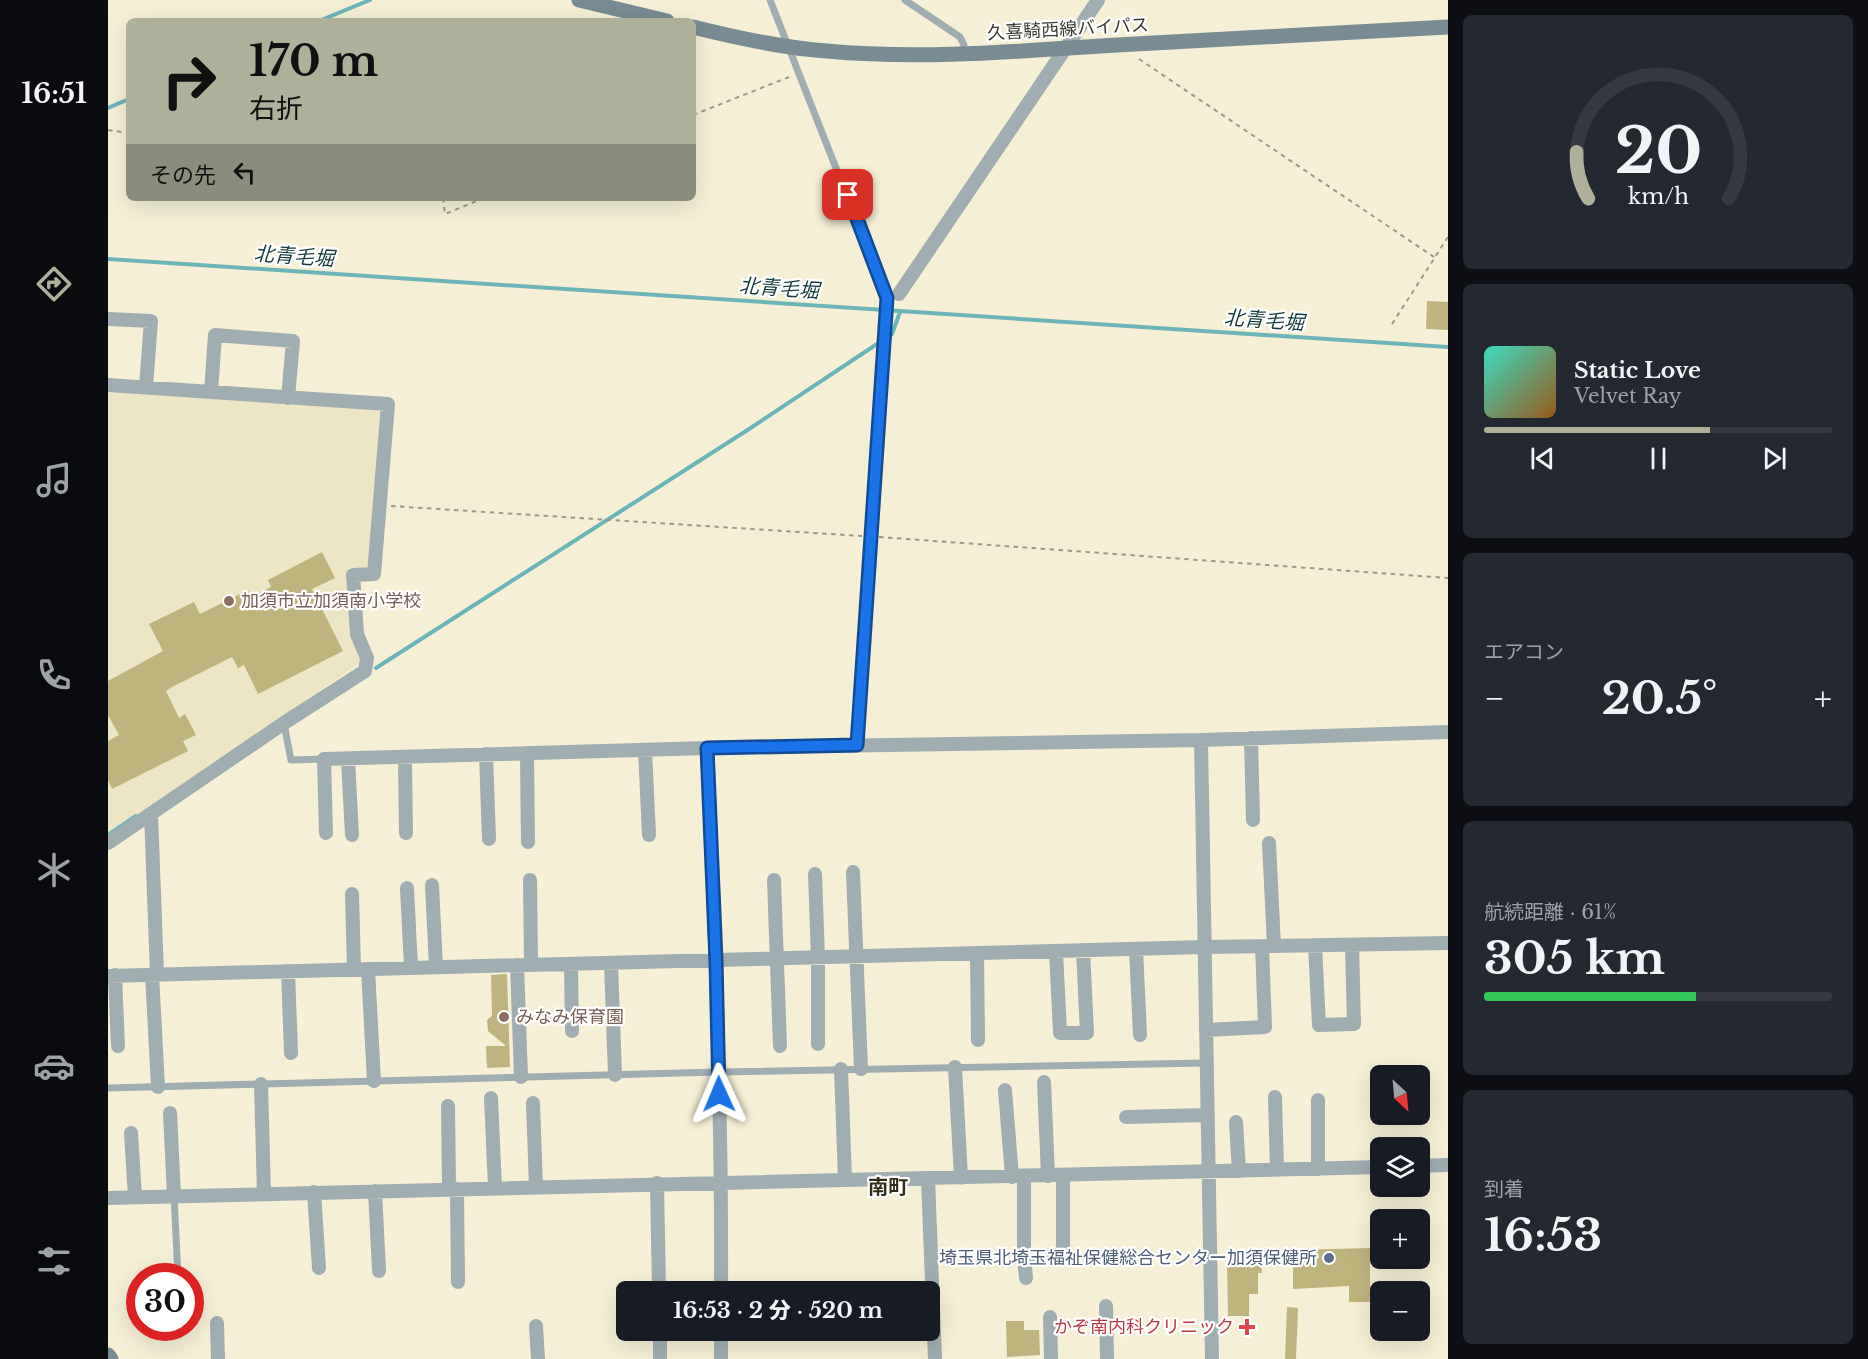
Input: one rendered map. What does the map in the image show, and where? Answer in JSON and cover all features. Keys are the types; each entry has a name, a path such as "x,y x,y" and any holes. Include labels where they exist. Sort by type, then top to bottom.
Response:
{"main road":[{"path":"579,0 654,18"},
{"name":"久喜騎西線バイパス","path":"696,28 790,47 877,54 964,53 1448,27"},
{"path":"108,1355 111,1359"}],"street":[{"path":"891,298 1098,0"},
{"path":"108,319 151,321 146,387"},
{"path":"211,392 215,335 293,341 288,398"},
{"path":"108,385 388,404 374,574 353,575 357,634 367,658 364,671 108,843"},
{"path":"326,833 324,759 707,748 1201,740 1448,732"},
{"path":"1251,738 1253,820"},
{"path":"1201,740 1212,1359"},
{"path":"707,748 719,1072 721,1281"},
{"path":"645,750 649,835"},
{"path":"527,753 528,842"},
{"path":"486,754 489,839"},
{"path":"405,757 406,833"},
{"path":"348,759 352,835"},
{"path":"151,814 158,1087"},
{"path":"1206,1030 1265,1027 1269,843"},
{"path":"853,872 861,1069"},
{"path":"814,874 818,958 818,1044"},
{"path":"521,1077 524,965 530,880"},
{"path":"774,880 780,1046"},
{"path":"432,885 436,967"},
{"path":"407,888 411,968"},
{"path":"352,894 374,1081"},
{"path":"118,1046 112,976 1204,947 1448,943"},
{"path":"1315,945 1319,1025 1354,1024 1352,945"},
{"path":"1136,949 1140,1035"},
{"path":"1056,951 1060,1033 1087,1033 1083,950"},
{"path":"977,953 978,1040"},
{"path":"611,963 615,1075"},
{"path":"571,964 572,1031"},
{"path":"288,971 291,1053"},
{"path":"955,1067 961,1178"},
{"path":"841,1070 844,1180"},
{"path":"1044,1082 1048,1176"},
{"path":"261,1084 264,1194"},
{"path":"1005,1090 1018,1177 1026,1278"},
{"path":"1275,1097 1277,1170"},
{"path":"491,1098 495,1188"},
{"path":"1318,1100 1318,1169"},
{"path":"533,1103 536,1187"},
{"path":"448,1106 458,1282"},
{"path":"170,1113 174,1196"},
{"path":"1126,1118 1207,1115"},
{"path":"1236,1122 1239,1171"},
{"path":"131,1133 135,1197"},
{"path":"1430,1166 1448,1166"},
{"path":"108,1198 1370,1167"},
{"path":"1024,1257 1063,1257 1063,1176"},
{"path":"928,1179 935,1359"},
{"path":"657,1184 659,1281"},
{"path":"375,1191 379,1270"},
{"path":"314,1192 319,1268"},
{"path":"1106,1306 1107,1359"},
{"path":"1050,1317 1051,1359"},
{"path":"217,1323 218,1359"},
{"path":"536,1326 538,1359"},
{"path":"660,1341 660,1359"},
{"path":"721,1341 721,1359"}],"lane":[{"path":"770,0 891,298 886,320 857,745"},
{"path":"905,0 960,37 964,45 964,53"},
{"path":"284,723 291,760 324,759"},
{"path":"108,1088 1206,1062"},
{"path":"174,1196 177,1263"}],"path":[{"path":"1139,44 1139,60 1434,257"},
{"path":"696,114 800,73"},
{"path":"108,130 126,133"},
{"path":"444,201 446,214 477,201"},
{"path":"1392,324 1448,237"},
{"path":"380,505 871,536 1448,578"}],"shaded area":[{"name":"加須市立加須南小学校","path":"108,388 381,410 369,568 348,568 353,635 362,658 360,663 108,836"}],"building":[{"path":"1427,301 1448,302 1448,330 1426,329"},
{"path":"322,552 335,578 312,589 343,651 258,694 244,665 238,668 232,657 172,687 166,691 179,718 185,714 196,735 183,741 188,751 112,789 108,780 108,741 119,735 108,715 108,681 163,651 149,624 194,602 200,614 248,590 251,597 271,587 268,580"},
{"path":"507,974 510,1067 487,1068 486,1046 506,1046 488,1031 487,1020 492,1016 491,975"},
{"path":"1370,1248 1370,1302 1349,1302 1349,1286 1293,1289 1293,1250"},
{"path":"1227,1261 1261,1261 1262,1273 1258,1273 1258,1294 1249,1294 1249,1316 1228,1316"},
{"path":"1287,1307 1298,1308 1296,1359 1285,1359"},
{"path":"1006,1321 1024,1321 1024,1330 1039,1330 1040,1355 1007,1357"}],"waterway":[{"path":"326,18 370,0"},
{"path":"108,108 126,100"},
{"name":"北青毛堀","path":"108,259 1448,347"},
{"path":"376,668 746,431 892,334 900,312"},
{"path":"108,835 136,816"}],"place":[{"name":"加須市立加須南小学校","path":"229,601"},
{"name":"みなみ保育園","path":"504,1017"},
{"name":"埼玉県北埼玉福祉保健総合センター加須保健所","path":"1329,1258"},
{"name":"かぞ南内科クリニック","path":"1247,1327"}],"district":[{"name":"南町","path":"888,1187"}],"route":[{"path":"719,1094 707,748 857,745 887,298 848,195"}]}
